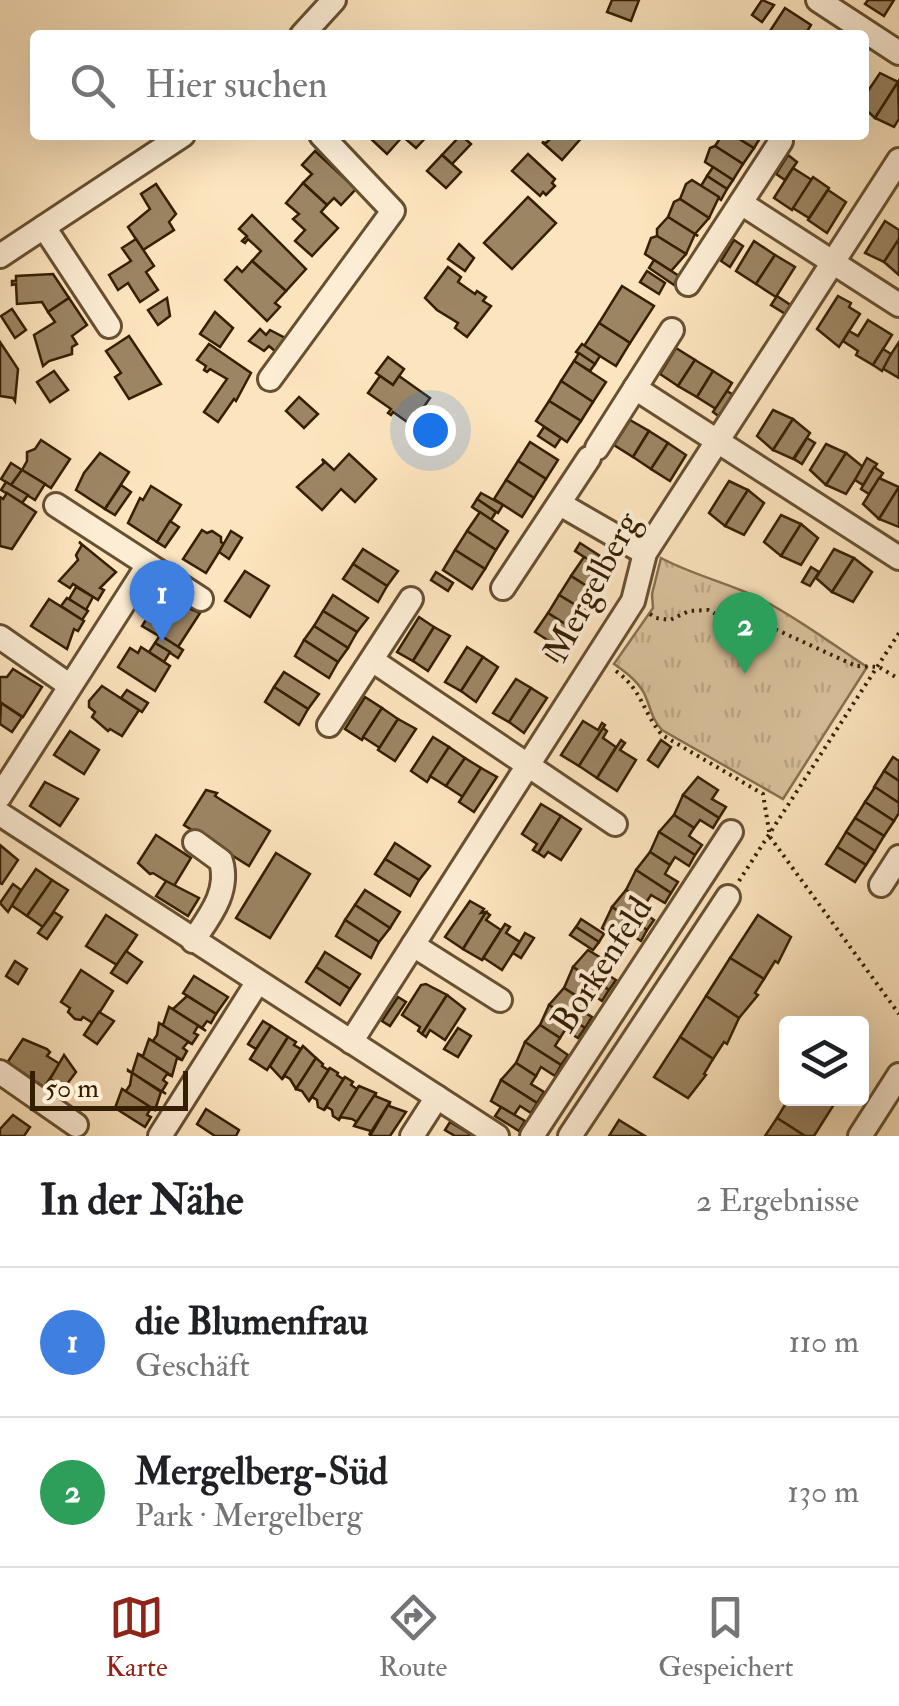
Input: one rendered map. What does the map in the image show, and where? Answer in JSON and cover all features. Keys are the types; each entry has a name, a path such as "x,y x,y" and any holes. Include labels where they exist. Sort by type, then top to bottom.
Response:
{"street":[{"path":"307,30 334,0"},
{"path":"818,0 864,30"},
{"path":"869,33 899,53"},
{"path":"0,256 175,140"},
{"path":"270,378 392,212 325,140"},
{"path":"688,284 782,141"},
{"name":"Mergelberg","path":"352,1042 633,601 645,552 899,160"},
{"path":"741,203 899,304"},
{"path":"44,227 109,326"},
{"path":"504,588 672,330"},
{"path":"635,388 899,558"},
{"path":"560,504 645,552"},
{"path":"56,505 201,599"},
{"path":"0,796 148,565"},
{"path":"330,726 411,598"},
{"path":"0,637 69,685"},
{"path":"372,660 615,824"},
{"path":"0,814 497,1136"},
{"name":"Borkenfeld","path":"532,1136 731,832"},
{"path":"193,941 221,894 224,880 220,862 195,842"},
{"path":"881,885 899,857"},
{"name":"Borkenfeld","path":"570,1136 728,897"},
{"path":"413,945 500,1000"},
{"path":"160,1136 257,982"},
{"path":"0,1072 76,1125"},
{"path":"860,1136 899,1075"},
{"path":"412,1136 436,1098"}],"path":[{"path":"633,601 656,618 670,620 689,611 708,610 754,634 778,630 856,666 878,667 899,679"},
{"path":"728,897 770,838 899,634"},
{"path":"598,658 636,686 651,722 662,734 763,794 770,838 899,1014"}],"green space":[{"path":"661,558 755,596 867,667 783,799 662,730 641,688 614,664 653,608 652,594"}],"building":[{"path":"612,0 639,0 631,21 607,12"},
{"path":"762,0 774,5 762,22 752,15"},
{"path":"868,0 894,0 884,16 865,4"},
{"path":"785,8 811,25 808,30 771,30"},
{"path":"880,73 898,82 875,118 869,113 869,90"},
{"path":"898,82 899,119 894,127 875,118"},
{"path":"372,140 399,140 387,154"},
{"path":"407,140 423,140 416,148"},
{"path":"456,140 471,144 452,164 442,155"},
{"path":"580,140 562,160 542,142"},
{"path":"719,140 741,140 754,148 743,164 715,146"},
{"path":"741,140 759,140 754,148"},
{"path":"715,146 743,164 733,180 705,162 710,148"},
{"path":"315,151 356,189 341,205 334,198 327,205 303,183 312,174 302,165"},
{"path":"528,154 555,179 555,186 546,195 543,192 540,196 512,171"},
{"path":"442,155 461,172 446,188 427,171"},
{"path":"788,155 797,162 785,180 776,174"},
{"path":"713,167 733,180 727,189 707,176"},
{"path":"793,168 812,180 792,210 774,198"},
{"path":"707,176 727,189 721,200 701,186"},
{"path":"813,177 829,188 809,218 793,208"},
{"path":"692,180 719,197 709,218 680,199"},
{"path":"303,183 327,205 321,212 338,228 312,256 295,241 305,230 293,219 299,214 286,203"},
{"path":"156,184 176,214 169,222 174,230 143,250 128,227 150,209 141,194"},
{"path":"828,190 846,202 827,233 808,220"},
{"path":"528,197 556,223 512,269 484,243"},
{"path":"680,199 709,218 695,234 698,236 668,217 674,202"},
{"path":"252,215 306,269 286,291 252,261 261,251 248,239 242,241 247,236 239,229"},
{"path":"668,217 695,234 686,254 657,236 657,229"},
{"path":"885,221 899,230 899,239 884,262 865,253"},
{"path":"657,236 686,254 671,271 645,254 651,238"},
{"path":"136,239 154,266 146,272 158,290 140,302 128,283 118,290 109,275 131,261 122,248"},
{"path":"899,239 899,275 884,262"},
{"path":"734,240 743,246 730,267 721,261"},
{"path":"754,241 775,255 756,284 736,271"},
{"path":"459,244 474,258 465,271 448,259"},
{"path":"775,255 795,267 776,297 756,284"},
{"path":"654,260 679,276 674,285 649,268"},
{"path":"252,261 286,291 275,303 280,307 267,321 225,280 237,267 242,272"},
{"path":"448,267 461,277 458,282 486,297 483,301 491,306 467,337 455,328 458,323 425,298"},
{"path":"647,271 665,283 659,294 640,282"},
{"path":"53,274 69,298 48,312 42,302 17,304 16,284 12,285 16,276"},
{"path":"622,286 654,306 630,343 599,323"},
{"path":"777,296 792,306 787,315 771,305"},
{"path":"838,296 860,314 839,347 817,329"},
{"path":"69,298 87,325 72,336 77,344 72,347 72,354 43,366 34,335 55,322 48,312"},
{"path":"167,298 170,316 158,325 148,310"},
{"path":"12,309 26,330 15,338 1,316"},
{"path":"215,312 233,328 220,347 200,334"},
{"path":"868,320 892,335 873,365 843,341 849,331 858,336"},
{"path":"599,323 630,343 616,366 584,346"},
{"path":"260,329 266,335 270,330 287,339 276,352 269,346 264,351 249,341"},
{"path":"129,336 161,384 129,399 115,377 121,373 106,351"},
{"path":"0,342 18,369 15,401 0,396"},
{"path":"899,342 899,378 882,368"},
{"path":"209,344 251,373 236,401 218,422 204,412 227,379 210,369 207,372 206,366 197,360"},
{"path":"582,344 600,356 595,364 576,352"},
{"path":"676,348 695,360 678,386 660,374"},
{"path":"883,349 891,354 882,371 873,365"},
{"path":"579,353 595,364 590,371 574,361"},
{"path":"388,357 404,369 393,385 376,373"},
{"path":"695,360 713,371 697,397 678,386"},
{"path":"574,361 606,382 593,402 561,381"},
{"path":"54,371 68,390 50,402 37,382"},
{"path":"713,371 732,383 716,409 697,397"},
{"path":"380,376 393,385 399,376 430,398 407,431 410,424 393,412 388,413 391,409 368,393"},
{"path":"561,381 593,402 581,421 549,401"},
{"path":"727,391 735,396 721,418 713,412"},
{"path":"299,397 318,414 304,428 286,411"},
{"path":"549,401 581,421 567,442 536,421"},
{"path":"773,410 793,419 773,450 757,436"},
{"path":"793,419 810,433 793,459 773,450"},
{"path":"630,420 649,431 633,457 614,445"},
{"path":"544,427 561,438 555,447 538,436"},
{"path":"649,431 668,443 651,469 633,457"},
{"path":"807,438 815,443 802,464 794,459"},
{"path":"41,440 70,459 51,488 22,470 27,452"},
{"path":"530,442 558,460 546,479 518,461"},
{"path":"668,443 686,455 670,481 651,469"},
{"path":"826,444 846,453 826,485 810,470"},
{"path":"100,453 129,472 105,509 76,490"},
{"path":"846,453 863,467 846,494 826,485"},
{"path":"349,454 376,479 355,502 341,489 322,510 297,487 324,463 322,459 334,470"},
{"path":"867,458 877,464 863,485 855,480"},
{"path":"518,461 546,479 534,498 506,480"},
{"path":"11,463 22,470 11,485 1,479"},
{"path":"874,467 883,473 869,494 861,489"},
{"path":"22,470 45,484 35,500 11,485"},
{"path":"879,478 899,487 879,519 863,504"},
{"path":"506,480 534,498 522,517 494,499"},
{"path":"729,481 748,490 725,526 709,513"},
{"path":"6,482 28,495 22,503 1,490"},
{"path":"121,485 131,492 115,515 105,509"},
{"path":"151,486 181,505 157,542 128,523 140,498 143,500"},
{"path":"899,487 899,527 879,519"},
{"path":"748,490 764,503 744,535 725,526"},
{"path":"7,493 36,512 12,549 0,546 0,497 3,499"},
{"path":"481,493 503,505 498,513 477,499"},
{"path":"477,499 496,512 491,520 472,507"},
{"path":"480,512 508,531 496,550 467,531"},
{"path":"781,515 801,524 781,556 764,542"},
{"path":"170,521 179,527 165,547 157,542"},
{"path":"801,524 818,538 801,565 781,556"},
{"path":"202,530 212,531 224,544 206,573 183,559"},
{"path":"231,531 242,538 229,559 219,552"},
{"path":"467,531 496,550 485,569 455,550"},
{"path":"79,542 116,572 100,588 104,590 98,600 73,584 70,588 59,581 78,560 76,555 82,545"},
{"path":"580,543 600,556 595,564 575,551"},
{"path":"363,549 398,571 387,586 353,564"},
{"path":"834,549 854,558 832,592 816,578"},
{"path":"455,550 485,569 472,589 443,570"},
{"path":"584,557 612,574 599,594 571,576"},
{"path":"854,558 872,572 853,602 832,592"},
{"path":"353,564 387,586 378,602 343,579"},
{"path":"811,567 819,572 810,586 802,582"},
{"path":"245,571 269,586 250,617 225,601"},
{"path":"436,572 453,583 448,591 431,580"},
{"path":"571,576 599,594 587,612 559,595"},
{"path":"76,587 93,597 86,610 69,599"},
{"path":"164,591 181,601 179,604 200,613 178,647 142,626"},
{"path":"333,595 368,618 357,632 323,611"},
{"path":"559,595 587,612 576,631 548,613"},
{"path":"67,598 88,611 82,620 61,606"},
{"path":"49,599 84,621 78,631 74,629 67,649 31,626"},
{"path":"323,611 357,632 348,648 314,626"},
{"path":"548,613 576,631 563,650 535,632"},
{"path":"419,617 434,627 413,661 397,652"},
{"path":"314,626 348,648 338,662 304,640"},
{"path":"434,627 450,636 428,671 413,661"},
{"path":"160,635 183,650 178,658 155,643"},
{"path":"304,640 338,662 329,678 295,656"},
{"path":"155,643 170,652 164,662 149,652"},
{"path":"552,643 563,650 557,661 545,653"},
{"path":"141,647 170,666 155,691 118,667 130,648 138,653"},
{"path":"467,647 483,657 461,691 445,682"},
{"path":"483,657 498,667 476,702 461,691"},
{"path":"13,669 42,687 23,717 0,702 0,677 7,677"},
{"path":"284,672 319,694 308,709 274,687"},
{"path":"516,679 531,688 509,722 493,713"},
{"path":"102,686 139,710 122,736 108,731 92,717 95,712 89,701"},
{"path":"274,687 308,709 299,725 265,702"},
{"path":"531,688 547,698 524,733 509,722"},
{"path":"127,690 148,703 142,712 121,698"},
{"path":"365,697 382,708 362,740 345,729"},
{"path":"1,703 22,717 12,732 0,724"},
{"path":"382,708 398,719 380,748 363,737"},
{"path":"398,719 416,729 395,761 378,750"},
{"path":"583,721 598,730 602,723 605,725 579,766 561,755"},
{"path":"603,728 607,731 603,738 616,747 597,778 579,766"},
{"path":"70,731 99,750 84,774 54,755"},
{"path":"433,737 449,747 427,782 411,771"},
{"path":"621,740 625,743 620,750 636,760 617,791 597,778"},
{"path":"661,740 671,747 658,767 648,760"},
{"path":"449,747 465,758 446,786 430,776"},
{"path":"893,757 899,761 899,781 884,771"},
{"path":"465,758 481,768 463,797 446,786"},
{"path":"481,768 497,777 474,812 459,802"},
{"path":"884,771 899,781 899,803 874,787"},
{"path":"698,777 718,790 712,799 726,807 719,818 683,795"},
{"path":"45,782 78,799 60,826 30,806"},
{"path":"875,787 899,803 894,821 865,802"},
{"path":"206,790 217,793 215,796 270,831 249,866 184,825"},
{"path":"683,795 719,818 713,828 700,820 694,828 674,815"},
{"path":"865,802 894,821 884,836 855,818"},
{"path":"541,804 561,816 538,853 533,850 537,844 522,834"},
{"path":"674,815 694,828 689,836 702,845 695,855 659,832"},
{"path":"561,816 581,829 561,860 548,852 544,857 538,853"},
{"path":"855,818 884,836 875,851 846,832"},
{"path":"659,832 695,855 689,866 675,857 670,865 650,852"},
{"path":"846,832 875,851 866,865 837,847"},
{"path":"156,835 191,858 174,886 138,863"},
{"path":"395,843 430,866 419,880 385,859"},
{"path":"0,845 18,860 2,884 0,883"},
{"path":"837,847 866,865 855,882 826,864"},
{"path":"650,852 670,865 665,874 678,882 671,893 636,870"},
{"path":"276,853 310,874 270,938 236,918"},
{"path":"385,859 419,880 410,896 375,874"},
{"path":"36,869 52,880 27,916 11,905"},
{"path":"636,870 671,893 665,903 651,895 646,903 626,890"},
{"path":"52,880 68,890 43,927 27,916"},
{"path":"166,881 199,898 188,916 156,896"},
{"path":"13,884 21,890 8,912 0,903"},
{"path":"365,890 400,912 390,928 355,905"},
{"path":"626,890 646,903 641,911 654,920 647,930 612,907"},
{"path":"470,901 484,909 481,913 486,912 463,949 445,937"},
{"path":"355,905 390,928 379,942 345,920"},
{"path":"612,907 647,930 641,941 630,934 624,942 602,928"},
{"path":"54,912 62,917 47,939 38,933"},
{"path":"486,912 490,915 486,920 501,930 482,960 463,949"},
{"path":"106,915 137,935 117,965 86,946"},
{"path":"758,915 791,937 778,963 775,961 764,979 730,958"},
{"path":"581,919 604,934 599,942 576,927"},
{"path":"345,920 379,942 371,958 336,936"},
{"path":"505,924 510,927 506,933 520,942 502,970 482,960"},
{"path":"576,927 599,942 593,950 570,935"},
{"path":"525,933 534,938 521,958 513,953"},
{"path":"588,950 611,964 605,973 616,980 609,990 573,967"},
{"path":"126,951 142,962 127,983 111,973"},
{"path":"325,952 360,974 350,989 316,967"},
{"path":"730,958 764,979 755,993 758,995 739,1018 706,996"},
{"path":"15,961 27,969 18,984 6,976"},
{"path":"316,967 350,989 340,1005 306,982"},
{"path":"573,967 609,990 602,1001 589,992 584,1001 564,988"},
{"path":"81,970 113,991 93,1023 83,1017 75,1019 68,1012 70,1008 61,1002"},
{"path":"194,976 228,997 216,1014 183,993"},
{"path":"421,985 447,995 422,1034 418,1031 420,1027 402,1015"},
{"path":"564,988 584,1001 579,1009 592,1017 585,1028 549,1005"},
{"path":"447,995 465,1009 445,1040 430,1030 426,1037 422,1034"},
{"path":"187,996 216,1014 211,1023 207,1021 202,1028 169,1007 173,1009"},
{"path":"706,996 739,1018 727,1044 724,1042 713,1059 680,1037"},
{"path":"398,997 406,1002 390,1026 382,1021"},
{"path":"549,1005 585,1028 578,1038 565,1030 560,1038 540,1025"},
{"path":"169,1007 206,1031 198,1026 192,1044 159,1023 163,1025"},
{"path":"99,1012 114,1021 97,1044 84,1035"},
{"path":"263,1021 271,1026 256,1049 248,1044"},
{"path":"159,1023 192,1044 188,1042 183,1048 187,1051 182,1060 149,1039 153,1041 157,1035"},
{"path":"540,1025 560,1038 555,1046 568,1055 561,1065 525,1042"},
{"path":"271,1026 288,1037 267,1070 250,1059"},
{"path":"458,1028 471,1036 458,1057 444,1049"},
{"path":"288,1037 296,1042 294,1045 301,1049 303,1046 282,1079 270,1066"},
{"path":"680,1037 713,1059 688,1098 654,1077"},
{"path":"23,1039 47,1049 47,1056 60,1064 44,1087 7,1063"},
{"path":"149,1039 182,1060 177,1058 172,1076 138,1054 143,1056"},
{"path":"525,1042 561,1065 555,1076 541,1067 536,1076 516,1063"},
{"path":"303,1046 316,1058 296,1089 290,1079 282,1079"},
{"path":"138,1054 172,1076 167,1074 163,1080 167,1083 162,1091 166,1094 132,1073"},
{"path":"64,1055 76,1072 64,1088 50,1079"},
{"path":"316,1058 322,1066 330,1068 309,1101 296,1089"},
{"path":"516,1063 536,1076 531,1084 544,1092 537,1103 501,1080"},
{"path":"330,1068 345,1077 324,1110 312,1097 309,1101"},
{"path":"128,1070 161,1092 155,1110 122,1089 126,1091 130,1085 132,1073"},
{"path":"345,1077 357,1089 359,1086 339,1120 332,1110 324,1110"},
{"path":"501,1080 537,1103 531,1113 520,1106 514,1115 491,1101"},
{"path":"359,1086 376,1093 357,1122 340,1117"},
{"path":"122,1089 155,1110 151,1108 145,1127 115,1108"},
{"path":"376,1093 375,1096 390,1102 369,1135 371,1131 354,1126"},
{"path":"390,1102 389,1106 406,1112 390,1136 370,1136"},
{"path":"784,1106 833,1106 814,1136 805,1136 777,1118"},
{"path":"501,1107 525,1121 519,1131 495,1116"},
{"path":"206,1109 239,1130 236,1136 215,1136 197,1124"},
{"path":"13,1115 30,1127 24,1136 0,1136 0,1129"},
{"path":"777,1118 805,1136 765,1136"},
{"path":"619,1120 645,1136 609,1136"},
{"path":"450,1122 469,1136 455,1136 445,1130"}],"place":[{"name":"die Blumenfrau","path":"162,642"},
{"name":"Mergelberg-Süd","path":"745,674"}]}
